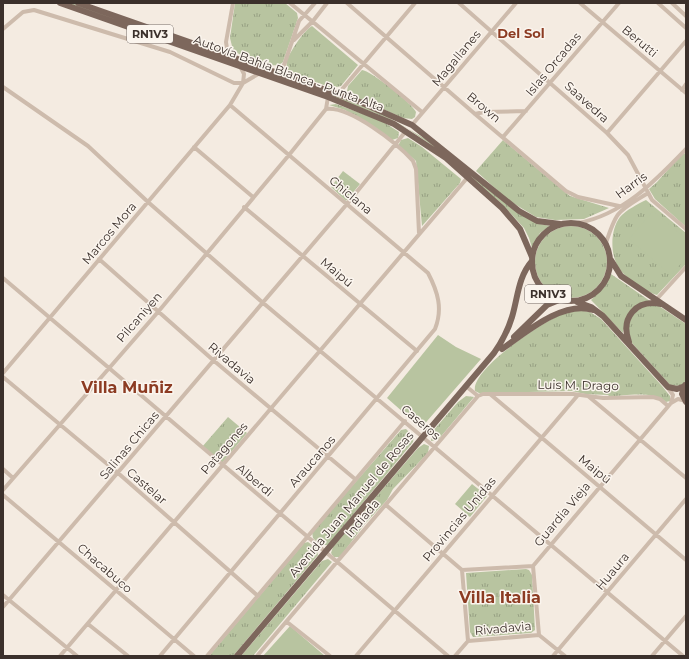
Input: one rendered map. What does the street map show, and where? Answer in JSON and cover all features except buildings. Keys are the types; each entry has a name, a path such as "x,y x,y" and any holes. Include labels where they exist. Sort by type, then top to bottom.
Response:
{"main road":[{"name":"Autovía Bahía Blanca - Punta Alta","path":"60,3 328,97 368,112 406,131 446,158 512,218 524,236 532,259"},
{"name":"Autovía Bahía Blanca - Punta Alta","path":"78,3 338,94 412,125 456,159 507,203 537,221 560,224"},
{"name":"RN1V3","path":"532,259 534,274 540,286 546,292 562,300 572,301 580,300 596,292 607,278 611,260 606,243 594,230 578,223 560,224"},
{"path":"532,259 538,240 552,228 560,224"},
{"name":"Avenida Juan Manuel de Rosas","path":"237,656 498,348 508,330 520,280 524,270 532,259"},
{"path":"611,260 621,276 686,320"},
{"name":"Avenida Juan Manuel de Rosas","path":"483,367 547,305 555,301 562,300"},
{"path":"572,301 587,305 603,316 668,387 677,389 685,385"},
{"path":"630,345 626,328 626,320 630,313 643,304 663,305"},
{"path":"502,349 539,323 567,310 577,308 587,309 603,316"},
{"path":"685,385 682,394 686,402"}],"street":[{"path":"228,55 226,42 233,3"},
{"path":"290,3 422,112"},
{"path":"281,74 299,21 315,3"},
{"path":"293,42 313,22 327,3"},
{"name":"Brown","path":"347,3 566,191 578,197 619,206"},
{"path":"338,94 415,3"},
{"name":"Saavedra","path":"459,3 607,133 628,156 652,200 686,229"},
{"name":"Magallanes","path":"412,125 516,3"},
{"name":"Berutti","path":"580,3 686,93"},
{"name":"Islas Orcadas","path":"503,138 619,3"},
{"path":"658,3 686,28"},
{"path":"672,3 686,16"},
{"path":"3,29 22,12 34,10 156,47 234,83 242,83 261,73"},
{"path":"607,133 661,72 686,41"},
{"path":"240,66 244,74 242,83"},
{"name":"Marcos Mora","path":"3,373 230,106 242,83"},
{"path":"682,90 686,84"},
{"name":"Caseros","path":"3,87 88,146 206,254 683,656"},
{"path":"328,97 326,108 343,110 354,116 395,145 414,164 419,233"},
{"name":"Chiclana","path":"230,106 428,273 436,290 441,312"},
{"name":"Pilcaniyen","path":"3,490 158,312 326,108"},
{"path":"475,114 484,112 526,111"},
{"path":"347,204 406,131"},
{"path":"194,147 253,196"},
{"name":"Harris","path":"606,243 612,223 618,212 647,191 686,149"},
{"path":"404,253 419,233 468,177"},
{"name":"Harris","path":"578,223 591,220 647,191"},
{"name":"Salinas Chicas","path":"3,607 347,204"},
{"name":"Maipú","path":"244,207 417,351"},
{"name":"Patagones","path":"60,656 404,253"},
{"name":"Rivadavia","path":"99,259 213,360 355,479"},
{"path":"656,300 686,267"},
{"name":"Alberdi","path":"3,278 109,367 306,537 395,610 448,656"},
{"name":"Araucanos","path":"160,656 329,457 435,329 441,312"},
{"name":"Castelar","path":"3,377 60,424 258,596"},
{"path":"466,387 478,396"},
{"path":"668,387 673,395 670,404"},
{"name":"Maipú","path":"490,394 540,438 686,560"},
{"name":"Luis M. Drago","path":"478,396 490,394 578,395 603,398 653,397 670,404"},
{"name":"Provincias Unidas","path":"356,656 578,395"},
{"name":"Indiada","path":"257,656 478,396"},
{"path":"588,396 686,478"},
{"path":"670,404 678,399 686,402"},
{"name":"Guardia Vieja","path":"533,566 599,486 670,404"},
{"path":"207,656 405,421"},
{"path":"3,470 13,478"},
{"name":"Chacabuco","path":"3,495 116,592 194,656"},
{"name":"Huaura","path":"553,656 686,499"},
{"path":"386,505 462,570 533,566"},
{"name":"Rivadavia","path":"533,566 539,635"},
{"name":"Rivadavia","path":"462,570 468,641 539,635 565,656"},
{"path":"3,594 77,656"},
{"path":"652,656 686,616"},
{"path":"287,622 330,656"},
{"path":"88,624 128,656"},
{"path":"455,656 468,641"}],"green space":[{"path":"66,3 71,3 351,101 384,115 429,141 510,207 540,224 550,226 540,233 532,248 524,228 502,204 430,144 408,129 375,113"},
{"path":"235,3 285,3 297,13 298,18 283,62 279,65 266,64 250,60 233,50 230,38"},
{"path":"312,26 358,65 341,86 332,88 291,73 287,70 287,61 291,52 301,36"},
{"path":"362,70 373,75 400,95 416,112 415,117 412,119 403,118 349,94 347,91 348,86"},
{"path":"336,104 382,121 399,132 398,138 392,140 345,110 329,105"},
{"path":"408,138 422,147 461,179 460,183 422,226 416,161 399,146 401,140"},
{"path":"503,140 570,196 609,208 584,219 555,220 536,217 508,200 476,171"},
{"path":"686,153 686,227 655,199 649,189 682,154"},
{"path":"343,171 360,184 346,201 331,187"},
{"path":"646,200 686,233 686,264 657,295 636,284 622,272 616,263 612,242 614,229 620,217 636,205"},
{"path":"653,211 686,239 686,258 671,275 629,239"},
{"path":"564,226 578,226 585,228 597,236 605,248 607,262 605,276 597,288 585,296 578,298 564,298 557,296 545,288 537,276 535,269 535,255 537,248 545,236 557,228"},
{"path":"611,274 650,301 627,316 623,333 591,300 605,286"},
{"path":"645,305 659,306 686,324 686,381 681,385 670,385 631,342 628,336 630,317"},
{"path":"577,310 590,312 601,319 662,386 670,396 670,401 666,402 654,396 647,395 610,397 608,395 585,394 572,391 479,393 475,391 477,382 483,372 506,350 534,330 559,315"},
{"path":"438,335 456,347 481,359 421,428 387,398"},
{"path":"466,396 474,397 438,440 431,441 432,432 458,402"},
{"path":"228,417 247,433 222,463 202,447"},
{"path":"406,429 414,437 413,442 328,545 320,545 313,538 312,532 401,430"},
{"path":"424,444 429,446 428,453 393,489 387,500 364,525 340,557 334,557 331,553 333,547 418,448"},
{"path":"472,484 487,496 470,517 455,504"},
{"path":"308,542 316,548 318,555 233,656 209,656 304,543"},
{"path":"328,559 332,562 253,656 241,656 322,561"},
{"path":"529,570 532,575 535,630 531,633 473,637 470,632 466,573"},
{"path":"290,626 325,656 263,656"}],"district":[{"name":"Del Sol","path":"521,33"},
{"name":"Villa Muñiz","path":"127,387"},
{"name":"Villa Italia","path":"500,597"}]}
